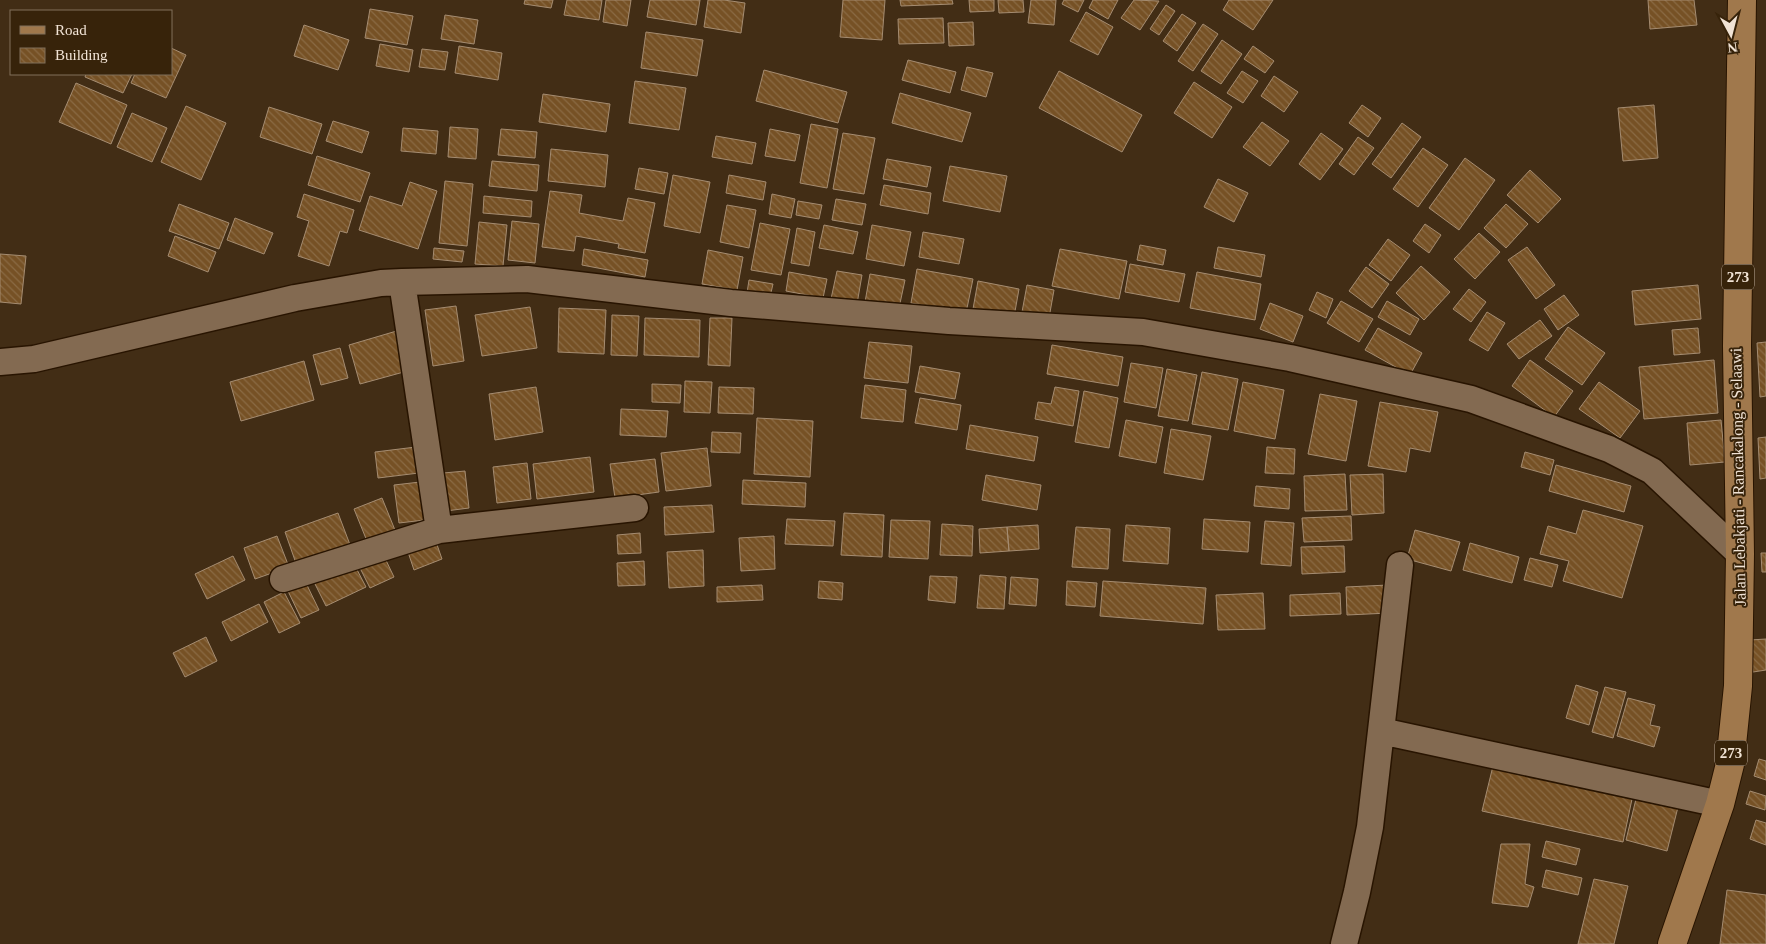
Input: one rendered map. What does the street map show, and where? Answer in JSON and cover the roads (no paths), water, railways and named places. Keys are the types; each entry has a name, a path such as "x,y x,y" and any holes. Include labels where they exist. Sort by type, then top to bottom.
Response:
{"main road":[{"name":"Jalan Lebakjati - Rancakalong - Selaawi","path":"1672,944 1720,804 1730,764 1738,686 1740,554 1737,346 1742,0"}],"street":[{"path":"0,362 34,359 295,298 381,283 402,282 527,279 731,303 949,320 1143,332 1290,358 1471,399 1609,448 1652,471 1740,554"},
{"path":"402,282 439,530"},
{"path":"283,579 439,530 635,508"},
{"path":"1344,944 1370,827 1400,565"},
{"path":"1382,731 1720,804"}]}
